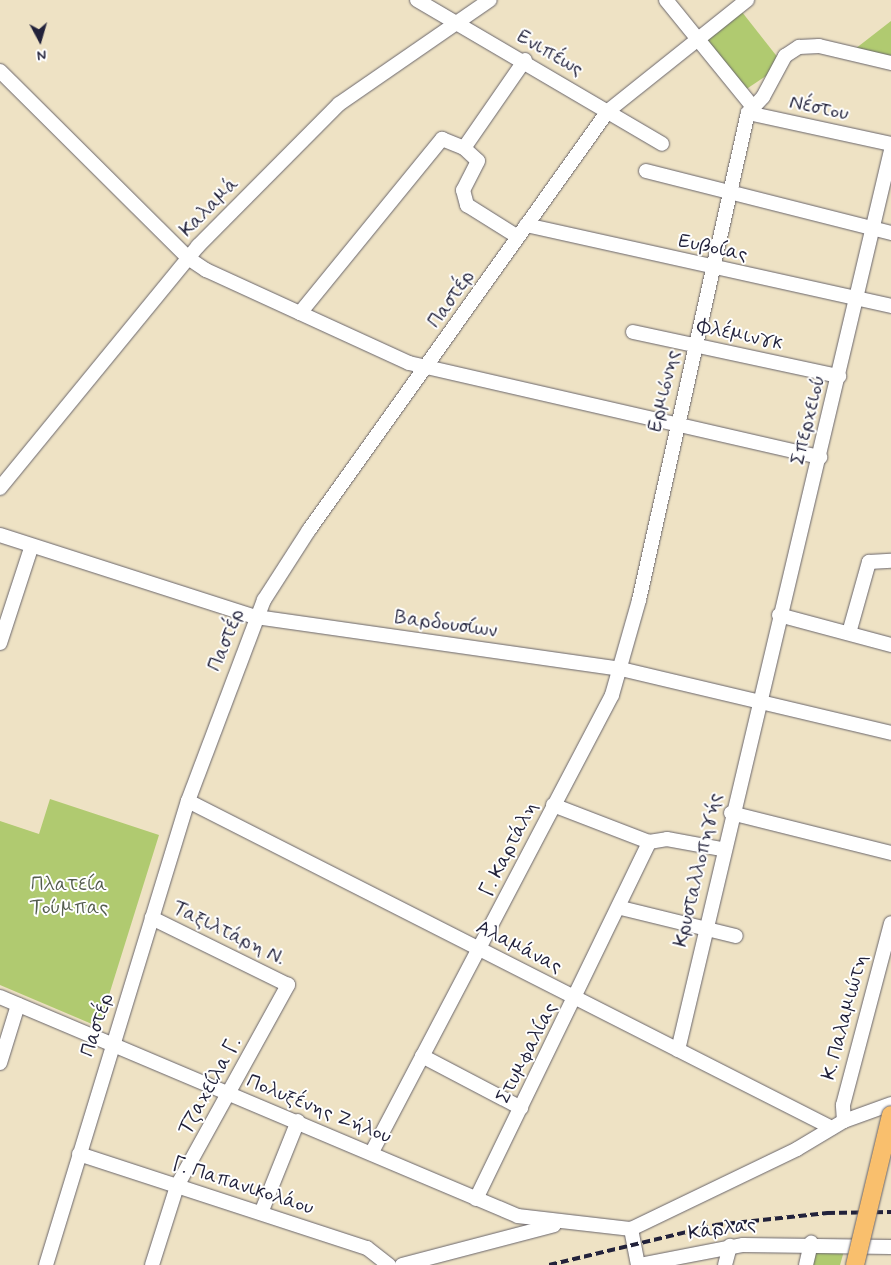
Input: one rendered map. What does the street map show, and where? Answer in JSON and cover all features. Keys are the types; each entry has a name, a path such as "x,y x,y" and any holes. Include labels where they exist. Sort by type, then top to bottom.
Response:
{"main road":[{"path":"856,1265 891,1115"}],"street":[{"name":"Ενιπέως","path":"417,0 454,23 525,60 662,144"},
{"name":"Καλαμά","path":"0,488 188,258 350,94 490,0"},
{"path":"666,0 698,39 748,114 763,97 785,56 799,47 819,46 891,63"},
{"name":"Παστέρ","path":"46,1265 111,1044 188,801 256,617 309,530 608,111 747,0"},
{"path":"300,313 438,141 447,138 464,148 525,60"},
{"path":"0,71 188,258 300,313 427,367 820,457"},
{"name":"Νέστου","path":"748,114 891,144"},
{"name":"Ερμιόνης","path":"621,669 748,114"},
{"name":"Ευβοίας","path":"464,148 478,166 463,190 463,200 522,231 891,306"},
{"name":"Σπερχειού","path":"759,699 820,457 891,150"},
{"path":"646,171 891,233"},
{"name":"Φλέμινγκ","path":"634,332 839,376"},
{"name":"Βαρδουσίων","path":"0,535 31,548 256,617 621,669 759,699 891,733"},
{"path":"0,643 31,548"},
{"path":"849,634 869,562 891,561"},
{"path":"779,615 891,644"},
{"name":"Γ. Καρτάλη","path":"372,1152 480,949 553,805 605,711 621,669"},
{"name":"Κρυσταλλοπηγής","path":"678,1050 722,849 759,699"},
{"name":"Αλαμάνας","path":"188,801 832,1128"},
{"path":"553,805 649,842 667,839 722,849"},
{"path":"732,813 891,853"},
{"name":"Στυμφαλίας","path":"476,1199 621,908 649,842"},
{"path":"621,908 736,936"},
{"name":"Ταξιλτάρη Ν.","path":"152,918 288,986"},
{"name":"Κ. Παλαμιώτη","path":"844,1121 843,1105 891,923"},
{"name":"Τζαχείλα Γ.","path":"152,1265 178,1186 288,986"},
{"name":"Πολυξένης Ζήλου","path":"0,998 372,1152 518,1216 631,1229"},
{"path":"0,1064 18,1005"},
{"path":"422,1056 521,1108"},
{"path":"639,1265 631,1229 844,1121 891,1104"},
{"path":"261,1213 298,1121"},
{"name":"Γ. Παπανικολάου","path":"79,1154 368,1248 389,1265"},
{"path":"402,1265 564,1222"},
{"path":"806,1265 812,1243"},
{"name":"Κάρλας","path":"639,1265 730,1246 812,1243 891,1248"},
{"path":"726,1265 730,1246"}],"green space":[{"path":"742,12 779,59 769,74 745,90 705,40"},
{"path":"891,21 891,56 855,49"},
{"name":"Πλατεία Τούμπας","path":"50,799 159,835 99,1027 0,985 0,821 39,834"},
{"path":"816,1249 844,1251 840,1265 810,1265"}],"railway":[{"path":"549,1265 715,1225 827,1213 891,1212"}]}
